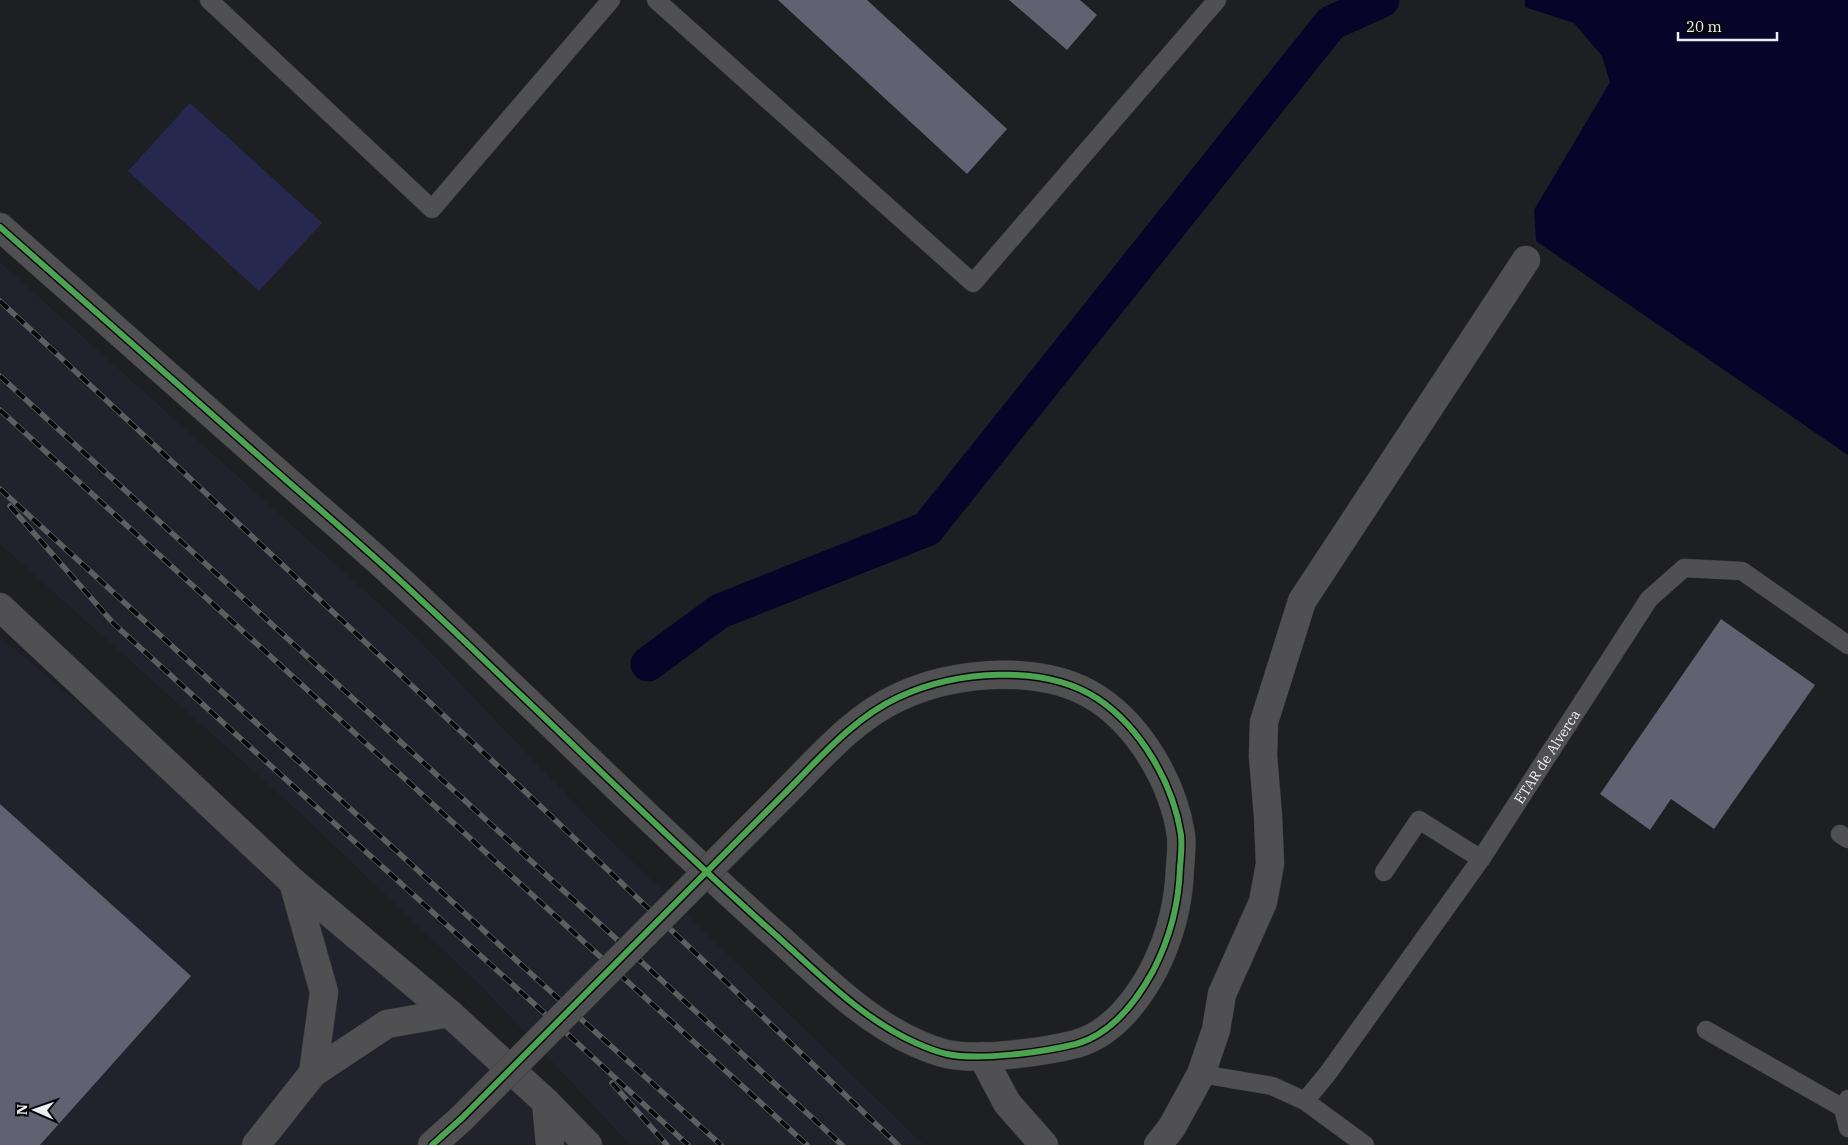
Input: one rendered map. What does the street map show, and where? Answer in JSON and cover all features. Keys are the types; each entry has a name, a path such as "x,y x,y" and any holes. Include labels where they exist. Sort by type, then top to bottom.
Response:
{"street":[{"path":"0,227 421,599 736,900 840,993 879,1023 915,1043 947,1054 982,1056 1054,1048 1084,1042 1112,1025 1138,996 1160,957 1176,914 1182,837 1170,794 1151,756 1127,724 1097,699 1070,685 1030,676 983,675 943,681 898,697 860,720 784,795 462,1118 432,1145"},
{"path":"1158,1145 1172,1127 1201,1074 1216,1030 1222,994 1263,902 1270,864 1263,756 1264,722 1302,600 1526,260"},
{"path":"0,607 293,882 449,1013 546,1102 588,1145"},
{"path":"293,882 324,992 313,1073"},
{"path":"256,1145 313,1073 387,1024 449,1013"},
{"path":"982,1056 1007,1103 1044,1145"},
{"path":"546,1102 550,1145"}],"lane":[{"path":"209,0 432,208 611,0"},
{"path":"656,0 973,283 1213,2"},
{"name":"ETAR de Alverca","path":"1305,1101 1328,1073 1481,859 1649,599 1684,568 1742,571 1848,645"},
{"path":"1384,872 1420,820 1481,859"},
{"path":"1706,1030 1846,1104 1848,1128"},
{"path":"1201,1074 1272,1086 1305,1101 1365,1145"}],"shaded area":[{"path":"1525,0 1848,0 1848,455 1536,241 1534,210 1610,82 1602,56 1574,23 1525,7"},
{"path":"190,103 322,223 259,291 128,171"},
{"path":"0,262 417,638 596,826 924,1145 630,1145 484,989 300,813 0,544"},
{"path":"0,636 597,1145 0,1145"}],"building":[{"path":"778,0 867,0 1007,129 967,174"},
{"path":"1009,0 1080,0 1097,15 1067,50"},
{"path":"1721,619 1815,685 1714,829 1671,799 1650,830 1600,794"},
{"path":"0,804 191,976 40,1145 0,1145"}],"waterway":[{"path":"648,664 720,611 927,529 1331,23 1382,0"}],"railway":[{"path":"0,301 515,782 898,1145"},
{"path":"0,376 842,1145"},
{"path":"0,410 807,1145"},
{"path":"0,489 721,1145"},
{"path":"10,506 114,624 688,1145"},
{"path":"612,1083 667,1145"}],"cycle path":[{"path":"0,227 387,569 683,850 714,879 827,982 861,1010 916,1043 939,1052 960,1056 976,1057 1030,1053 1076,1044 1089,1039 1101,1033 1122,1015 1139,994 1153,971 1169,933 1176,907 1181,835 1177,815 1163,777 1141,741 1114,711 1098,699 1076,688 1052,680 1026,676 972,677 946,681 899,697 867,716 837,740 783,795 462,1118 432,1145"}]}
